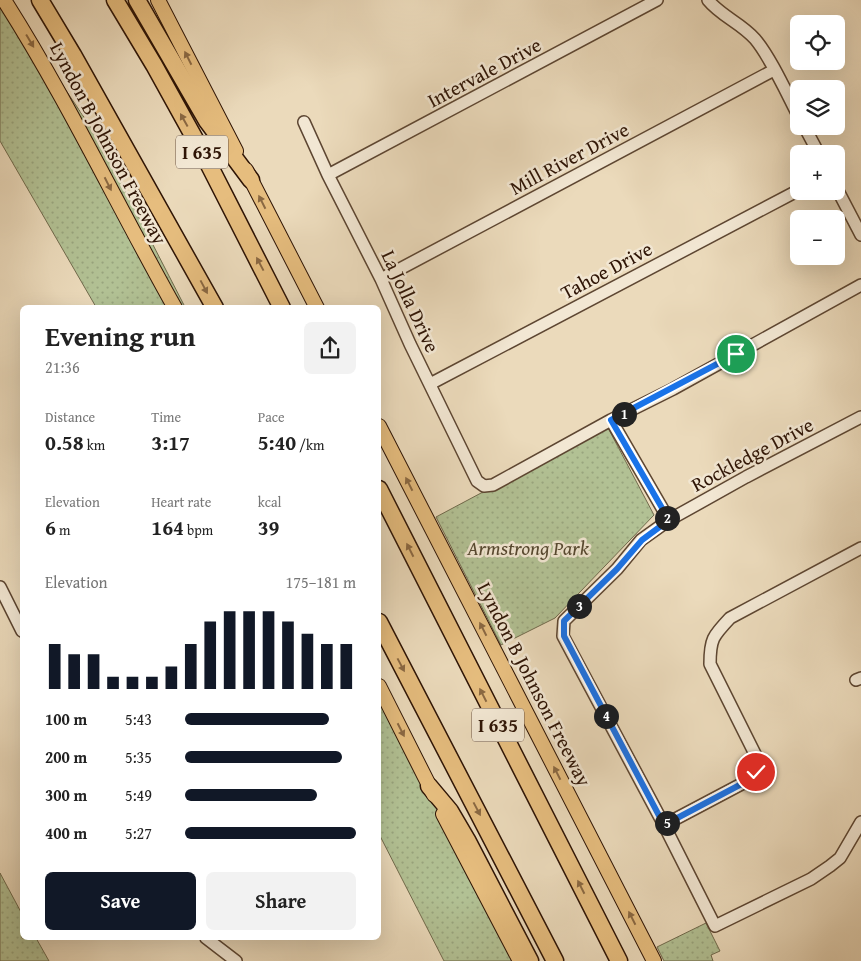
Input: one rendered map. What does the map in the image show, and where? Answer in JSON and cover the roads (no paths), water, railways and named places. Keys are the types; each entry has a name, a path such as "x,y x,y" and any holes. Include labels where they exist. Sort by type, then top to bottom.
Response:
{"highway":[{"name":"Lyndon B Johnson Freeway","path":"40,0 73,55 212,305"},
{"name":"I 635","path":"115,0 154,65 206,159 280,305"},
{"path":"137,0 208,122 251,180"},
{"name":"I 635","path":"381,493 619,961"},
{"name":"I 635","path":"381,626 556,961"},
{"path":"429,786 450,811 467,840 530,961"}],"main road":[{"name":"Lyndon B Johnson Freeway","path":"4,0 59,90 138,242 173,305"},
{"path":"158,0 315,305"},
{"name":"Lyndon B Johnson Freeway","path":"381,430 654,961"},
{"path":"381,690 520,961"}],"street":[{"name":"Intervale Drive","path":"328,175 657,0"},
{"path":"708,0 716,10 743,28 756,41 790,100"},
{"name":"Mill River Drive","path":"381,279 774,70"},
{"name":"La Jolla Drive","path":"304,122 477,481 484,486 493,485 611,420"},
{"name":"Tahoe Drive","path":"430,384 790,195"},
{"path":"843,200 861,235"},
{"path":"669,520 611,420 674,389 861,285"},
{"name":"Rockledge Drive","path":"861,417 669,520 642,540 617,569 564,621 564,636 715,926 812,879 840,858 861,822"},
{"path":"664,825 751,779 756,772 755,754 710,664 710,647 715,633 730,618 861,548"},
{"path":"0,586 20,627"},
{"path":"209,940 236,961"}],"park label":[{"name":"Armstrong Park","path":"528,547"}]}
